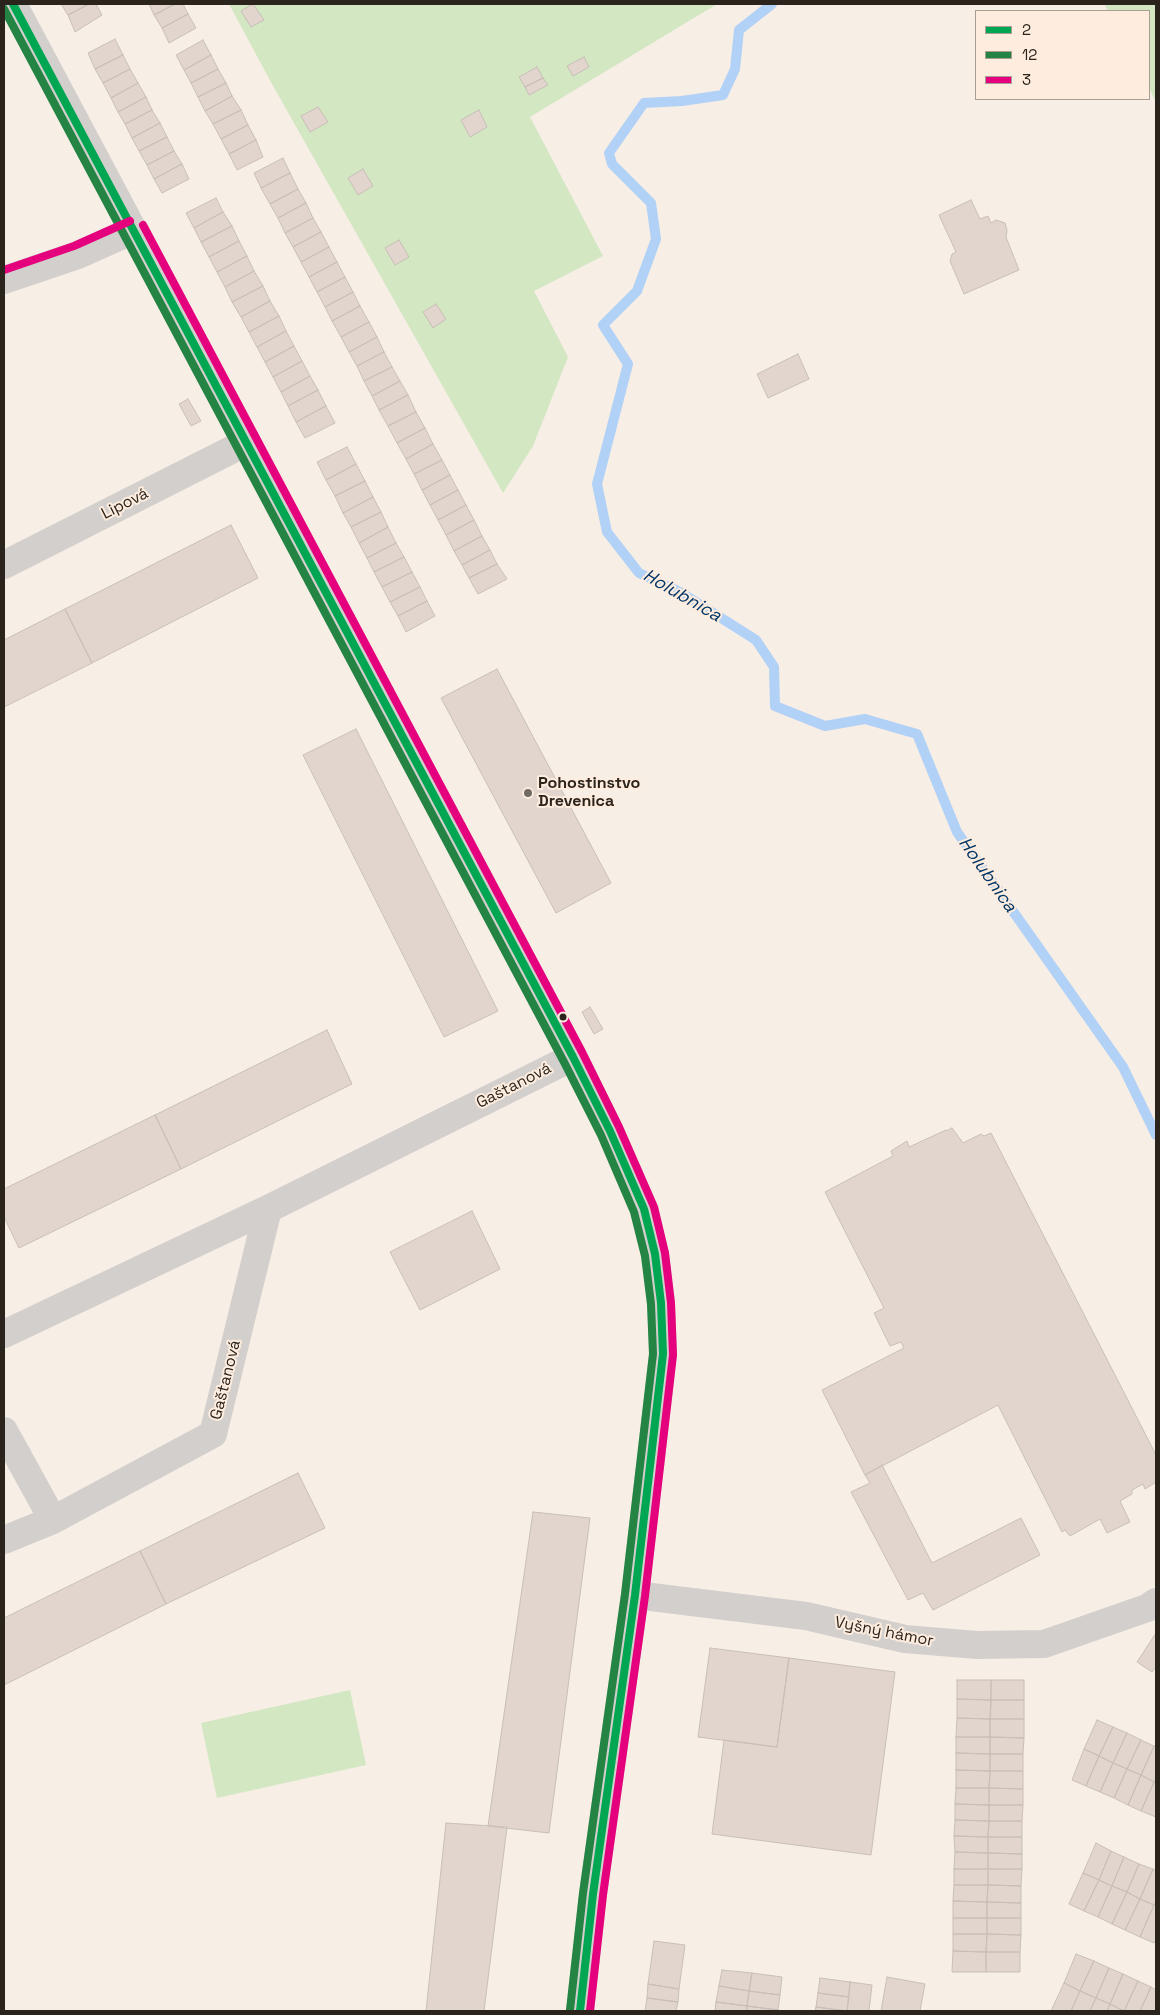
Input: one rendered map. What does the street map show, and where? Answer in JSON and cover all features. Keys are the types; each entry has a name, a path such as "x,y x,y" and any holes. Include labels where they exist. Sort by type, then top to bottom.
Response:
{"street":[{"path":"13,4 572,1056 610,1131 644,1209 655,1254 661,1303 663,1354 635,1595 593,1894 580,2011"},
{"path":"4,280 78,255 134,230"},
{"name":"Lipová","path":"4,565 247,442"},
{"name":"Gaštanová","path":"4,1334 268,1209 572,1056"},
{"name":"Gaštanová","path":"4,1540 53,1520 213,1434 268,1209"},
{"path":"4,1431 53,1520"},
{"name":"Vyšný hámor","path":"635,1595 806,1616 905,1639 978,1646 1044,1644 1146,1608 1156,1602"}],"green space":[{"path":"229,4 717,4 530,117 603,256 534,291 568,357 533,446 503,493 272,84"},
{"path":"1104,4 1156,4 1156,102 1150,90 1150,10 1107,10"},
{"path":"350,1690 366,1765 217,1798 201,1723"}],"building":[{"path":"61,4 89,4 68,15"},
{"path":"89,4 96,4 102,15 75,32 68,15"},
{"path":"149,4 175,4 154,15"},
{"path":"175,4 183,4 188,14 162,28 154,15"},
{"path":"253,4 264,20 251,27 241,11"},
{"path":"188,14 196,28 169,43 162,28"},
{"path":"115,39 123,55 95,69 88,53"},
{"path":"203,40 211,55 184,70 176,55"},
{"path":"123,55 130,69 103,83 95,69"},
{"path":"211,55 218,69 191,83 184,70"},
{"path":"584,57 589,67 573,76 567,66"},
{"path":"537,67 543,78 525,87 519,77"},
{"path":"130,69 138,83 111,98 103,83"},
{"path":"218,69 226,83 198,97 191,83"},
{"path":"543,78 548,85 529,95 525,87"},
{"path":"138,83 146,97 118,112 111,98"},
{"path":"226,83 232,96 205,111 198,97"},
{"path":"232,96 241,110 213,124 205,111"},
{"path":"146,97 152,110 125,124 118,112"},
{"path":"318,107 328,122 310,132 301,116"},
{"path":"152,110 160,123 132,138 125,124"},
{"path":"241,110 248,125 221,139 213,124"},
{"path":"479,110 487,127 470,137 461,120"},
{"path":"160,123 167,137 139,151 132,138"},
{"path":"248,125 256,140 229,154 221,139"},
{"path":"167,137 174,151 147,165 139,151"},
{"path":"256,140 263,157 237,170 229,154"},
{"path":"174,151 182,164 154,179 147,165"},
{"path":"283,158 290,173 261,188 254,173"},
{"path":"182,164 189,179 162,193 154,179"},
{"path":"363,169 373,186 358,195 348,178"},
{"path":"290,173 298,189 270,204 261,188"},
{"path":"298,189 306,203 278,218 270,204"},
{"path":"216,198 223,212 194,228 186,213"},
{"path":"971,200 980,219 988,216 991,223 996,220 1005,223 1006,237 1019,270 964,294 950,261 952,254 956,252 939,215"},
{"path":"306,203 313,218 285,233 278,218"},
{"path":"223,212 232,226 201,242 194,228"},
{"path":"313,218 321,232 293,247 285,233"},
{"path":"232,226 239,241 209,257 201,242"},
{"path":"321,232 329,247 301,262 293,247"},
{"path":"399,240 409,257 395,265 385,248"},
{"path":"239,241 247,256 217,272 209,257"},
{"path":"329,247 337,262 309,277 301,262"},
{"path":"247,256 254,271 225,287 217,272"},
{"path":"337,262 345,277 317,292 309,277"},
{"path":"254,271 263,286 232,302 225,287"},
{"path":"345,277 353,292 325,307 317,292"},
{"path":"263,286 270,301 241,317 232,302"},
{"path":"353,292 360,306 332,321 325,307"},
{"path":"270,301 279,316 249,332 241,317"},
{"path":"436,304 446,319 433,328 423,312"},
{"path":"360,306 369,322 341,337 332,321"},
{"path":"279,316 286,331 257,347 249,332"},
{"path":"369,322 377,337 349,352 341,337"},
{"path":"286,331 294,346 265,362 257,347"},
{"path":"377,337 384,352 357,366 349,352"},
{"path":"294,346 302,361 273,377 265,362"},
{"path":"384,352 392,367 364,381 357,366"},
{"path":"798,354 809,379 768,398 757,374"},
{"path":"302,361 310,376 281,392 273,377"},
{"path":"392,367 400,381 372,396 364,381"},
{"path":"310,376 318,390 288,406 281,392"},
{"path":"400,381 408,395 379,410 372,396"},
{"path":"318,390 326,406 296,422 288,406"},
{"path":"408,395 416,412 388,426 379,410"},
{"path":"188,399 201,421 191,426 179,404"},
{"path":"326,406 335,423 305,438 296,422"},
{"path":"416,412 425,428 397,443 388,426"},
{"path":"425,428 433,444 406,459 397,443"},
{"path":"433,444 442,460 414,474 406,459"},
{"path":"347,447 356,464 326,480 317,462"},
{"path":"442,460 450,475 422,490 414,474"},
{"path":"356,464 365,481 335,496 326,480"},
{"path":"450,475 458,490 430,505 422,490"},
{"path":"365,481 373,497 343,513 335,496"},
{"path":"458,490 466,505 438,520 430,505"},
{"path":"373,497 381,512 351,527 343,513"},
{"path":"466,505 474,520 446,535 438,520"},
{"path":"381,512 388,527 359,543 351,527"},
{"path":"474,520 482,536 454,551 446,535"},
{"path":"231,525 258,578 92,663 65,609"},
{"path":"388,527 396,543 367,558 359,543"},
{"path":"482,536 490,550 462,565 454,551"},
{"path":"396,543 404,557 374,572 367,558"},
{"path":"490,550 497,564 469,578 462,565"},
{"path":"404,557 412,572 382,587 374,572"},
{"path":"497,564 507,579 478,594 469,578"},
{"path":"412,572 420,587 390,602 382,587"},
{"path":"420,587 427,601 398,616 390,602"},
{"path":"427,601 435,616 406,632 398,616"},
{"path":"65,609 92,663 4,707 4,640"},
{"path":"497,669 611,883 556,913 441,698"},
{"path":"356,729 498,1011 444,1037 303,755"},
{"path":"590,1007 603,1029 594,1034 582,1012"},
{"path":"327,1030 352,1084 181,1169 155,1115"},
{"path":"155,1115 181,1169 19,1248 4,1217 4,1189"},
{"path":"952,1128 963,1143 981,1134 984,1136 991,1133 1156,1455 1156,1482 1145,1489 1143,1484 1132,1490 1132,1494 1120,1501 1130,1522 1107,1533 1100,1519 1070,1536 1065,1530 1062,1532 998,1405 865,1475 822,1390 904,1348 901,1342 890,1346 874,1313 884,1308 825,1192 893,1156 891,1151 907,1141 909,1147"},
{"path":"472,1211 500,1269 420,1310 390,1252"},
{"path":"882,1465 932,1563 1021,1518 1040,1555 933,1610 923,1593 908,1600 851,1492 870,1483 865,1475"},
{"path":"298,1473 325,1528 166,1604 140,1551"},
{"path":"533,1512 590,1518 549,1833 488,1826"},
{"path":"140,1551 166,1604 4,1685 4,1618"},
{"path":"1156,1633 1156,1667 1152,1672 1137,1662"},
{"path":"710,1648 789,1658 777,1747 698,1737"},
{"path":"789,1658 895,1672 871,1855 712,1834 724,1740 777,1747"},
{"path":"957,1680 991,1680 991,1700 957,1699"},
{"path":"991,1680 1024,1680 1024,1700 991,1700"},
{"path":"957,1699 991,1700 990,1719 957,1718"},
{"path":"991,1700 1024,1700 1024,1719 990,1719"},
{"path":"957,1718 990,1719 990,1737 956,1737"},
{"path":"990,1719 1024,1719 1024,1738 990,1737"},
{"path":"1097,1720 1113,1727 1099,1756 1084,1749"},
{"path":"1113,1727 1127,1733 1113,1763 1099,1756"},
{"path":"1127,1733 1141,1740 1127,1769 1113,1763"},
{"path":"956,1737 990,1737 990,1754 956,1753"},
{"path":"990,1737 1024,1738 1023,1754 990,1754"},
{"path":"1141,1740 1154,1746 1141,1775 1127,1769"},
{"path":"1154,1746 1156,1747 1156,1778 1154,1782 1141,1775"},
{"path":"1084,1749 1099,1756 1086,1786 1072,1780"},
{"path":"956,1753 990,1754 990,1771 956,1770"},
{"path":"990,1754 1023,1754 1023,1771 990,1771"},
{"path":"1099,1756 1113,1763 1100,1792 1086,1786"},
{"path":"1113,1763 1127,1769 1114,1798 1100,1792"},
{"path":"1127,1769 1141,1775 1128,1805 1114,1798"},
{"path":"956,1770 990,1771 989,1788 956,1788"},
{"path":"990,1771 1023,1771 1023,1789 989,1788"},
{"path":"1141,1775 1154,1782 1141,1811 1128,1805"},
{"path":"1154,1782 1156,1783 1156,1817 1141,1811"},
{"path":"956,1788 989,1788 989,1805 955,1804"},
{"path":"989,1788 1023,1789 1023,1805 989,1805"},
{"path":"955,1804 989,1805 989,1821 955,1820"},
{"path":"989,1805 1023,1805 1022,1821 989,1821"},
{"path":"955,1820 989,1821 988,1837 954,1836"},
{"path":"989,1821 1022,1821 1022,1837 988,1837"},
{"path":"446,1823 507,1827 484,2011 426,2011"},
{"path":"954,1836 988,1837 988,1853 955,1852"},
{"path":"988,1837 1022,1837 1022,1854 988,1853"},
{"path":"1096,1843 1111,1851 1099,1880 1083,1873"},
{"path":"1111,1851 1124,1857 1112,1886 1099,1880"},
{"path":"955,1852 988,1853 988,1869 954,1869"},
{"path":"988,1853 1022,1854 1022,1869 988,1869"},
{"path":"1124,1857 1139,1864 1127,1892 1112,1886"},
{"path":"1139,1864 1153,1869 1140,1899 1127,1892"},
{"path":"954,1869 988,1869 988,1885 954,1885"},
{"path":"988,1869 1022,1869 1021,1886 988,1885"},
{"path":"1153,1869 1156,1871 1156,1901 1154,1905 1140,1899"},
{"path":"1083,1873 1099,1880 1084,1911 1069,1904"},
{"path":"1099,1880 1112,1886 1098,1917 1084,1911"},
{"path":"954,1885 988,1885 987,1902 953,1901"},
{"path":"988,1885 1021,1886 1021,1903 987,1902"},
{"path":"1112,1886 1127,1892 1112,1924 1098,1917"},
{"path":"1127,1892 1140,1899 1125,1930 1112,1924"},
{"path":"1140,1899 1154,1905 1140,1937 1125,1930"},
{"path":"953,1901 987,1902 987,1918 953,1918"},
{"path":"987,1902 1021,1903 1021,1918 987,1918"},
{"path":"1154,1905 1156,1906 1156,1939 1154,1943 1140,1937"},
{"path":"953,1918 987,1918 987,1934 953,1934"},
{"path":"987,1918 1021,1918 1021,1935 987,1934"},
{"path":"953,1934 987,1934 986,1952 953,1951"},
{"path":"987,1934 1021,1935 1020,1952 986,1952"},
{"path":"654,1941 685,1945 679,1989 648,1984"},
{"path":"953,1951 986,1952 986,1972 952,1972"},
{"path":"986,1952 1020,1952 1020,1972 986,1972"},
{"path":"1076,1954 1094,1961 1080,1991 1064,1983"},
{"path":"1094,1961 1109,1968 1096,1998 1080,1991"},
{"path":"1109,1968 1123,1974 1110,2004 1096,1998"},
{"path":"722,1970 752,1973 749,1991 719,1986"},
{"path":"752,1973 782,1977 780,1995 749,1991"},
{"path":"1123,1974 1138,1981 1124,2011 1110,2004"},
{"path":"887,1977 925,1984 920,2011 881,2011"},
{"path":"820,1978 850,1982 849,1997 818,1993"},
{"path":"1138,1981 1151,1987 1140,2011 1124,2011"},
{"path":"850,1982 872,1985 869,2011 847,2011"},
{"path":"1064,1983 1080,1991 1071,2011 1051,2011"},
{"path":"648,1984 679,1989 678,2002 647,1998"},
{"path":"719,1986 749,1991 747,2006 716,2002"},
{"path":"1151,1987 1156,1990 1156,2011 1140,2011"},
{"path":"749,1991 780,1995 778,2010 747,2006"},
{"path":"1080,1991 1096,1998 1090,2011 1071,2011"},
{"path":"818,1993 849,1997 847,2011 816,2007"},
{"path":"647,1998 678,2002 676,2011 645,2011"},
{"path":"1096,1998 1110,2004 1107,2011 1090,2011"},
{"path":"716,2002 747,2006 747,2011 715,2011"},
{"path":"1110,2004 1124,2011 1107,2011"},
{"path":"747,2006 778,2010 747,2011"},
{"path":"816,2007 847,2011 815,2011"}],"waterway":[{"name":"Holubnica","path":"772,4 739,30 735,69 723,95 682,101 644,103 609,153 612,164 651,203 656,239 637,291 603,325 628,364 597,484 607,532 639,573 680,592 756,640 774,667 775,706 825,726 865,719 917,734 957,832 1123,1067 1156,1135"}],"transit line":[{"name":"2","path":"13,4 573,1057 610,1131 644,1209 655,1254 661,1303 663,1354 635,1595 593,1894 580,2011"},
{"name":"12","path":"4,9 564,1062 601,1135 634,1212 645,1256 651,1304 653,1354 625,1594 583,1893 570,2010"},
{"name":"3","path":"4,270 74,246 130,221"},
{"name":"3","path":"143,225 582,1052 619,1127 654,1207 665,1253 671,1303 673,1355 645,1596 603,1895 590,2011"}],"place":[{"name":"Pohostinstvo Drevenica","path":"528,793"}]}
